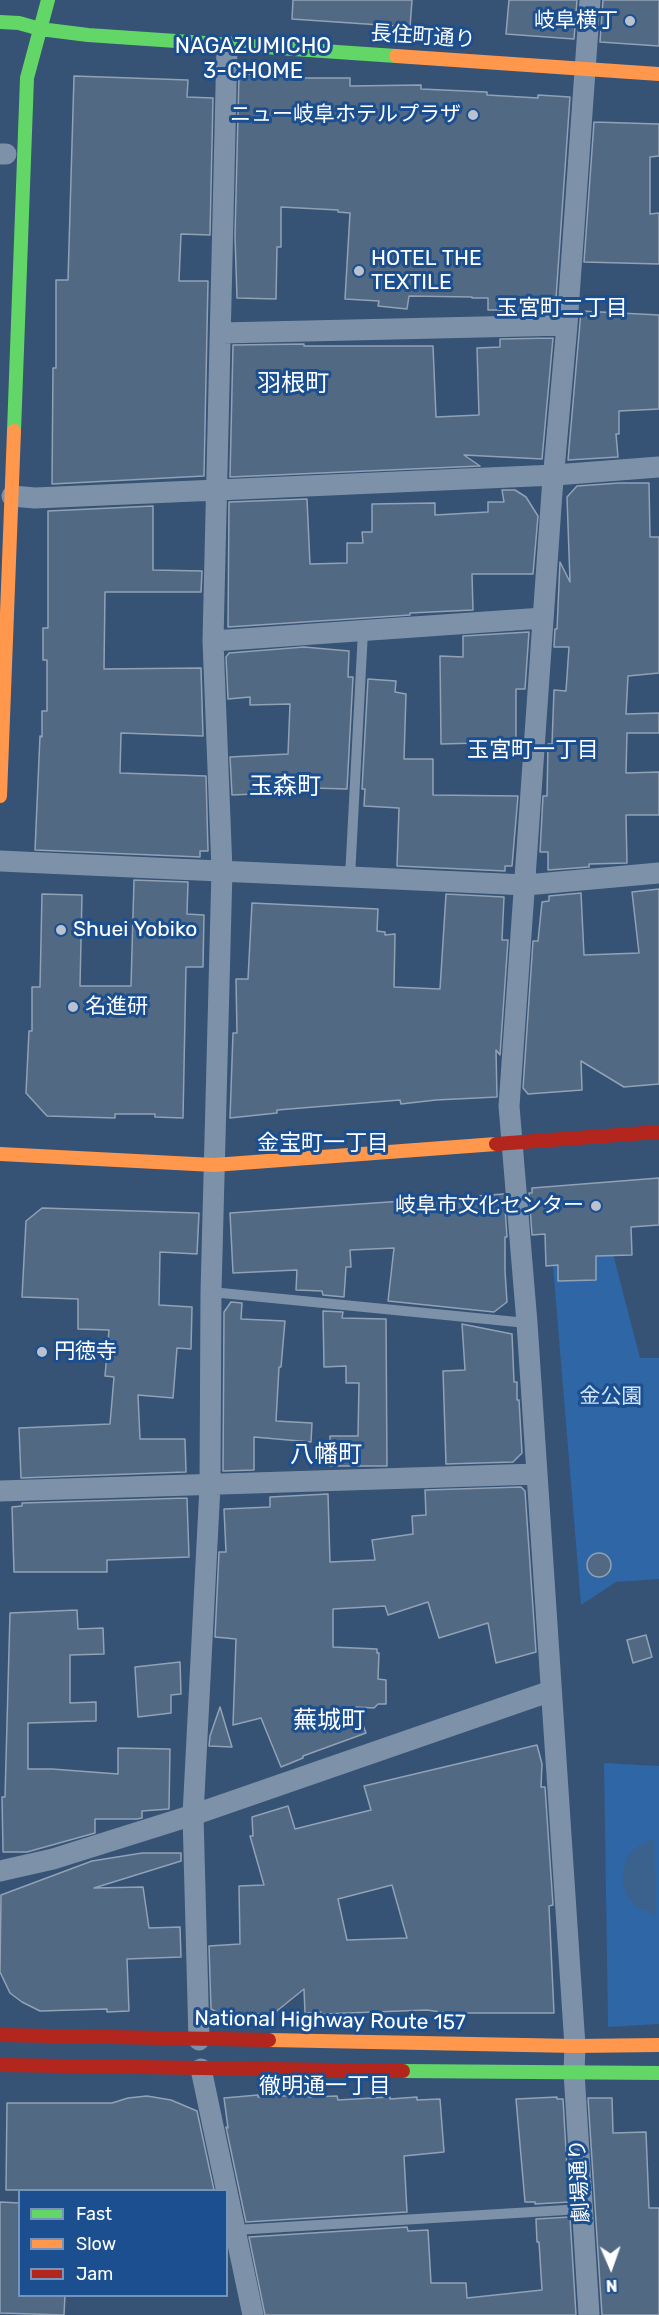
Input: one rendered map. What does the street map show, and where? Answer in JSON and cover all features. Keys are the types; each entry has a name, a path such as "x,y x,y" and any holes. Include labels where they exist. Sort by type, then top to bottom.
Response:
{"main road":[{"path":"0,796 27,78 48,0"},
{"name":"長住町通り","path":"0,22 20,22 40,29 88,35 227,46 659,74"},
{"path":"0,1154 214,1165 659,1132"},
{"name":"National Highway Route 157","path":"0,2035 575,2046 659,2045"},
{"path":"0,2065 659,2073"}],"street":[{"name":"劇場通り","path":"589,2315 574,2072 575,2046 527,1323 509,1106 590,0"},
{"path":"199,2040 194,1815 210,1486 211,1292 222,870 213,641 227,46"},
{"path":"220,333 567,325"},
{"path":"12,496 35,498 555,475 659,467"},
{"path":"213,641 543,618"},
{"path":"0,861 526,885 659,873"},
{"path":"0,1491 537,1474"},
{"path":"0,1871 53,1859 194,1815 551,1690"},
{"path":"201,2069 226,2189"},
{"path":"228,2197 253,2315"}],"lane":[{"path":"350,876 363,631"},
{"path":"211,1292 527,1323"},
{"path":"235,2230 582,2209"}],"green space":[{"name":"金公園","path":"552,1254 613,1254 640,1358 659,1358 659,1579 616,1582 581,1605"},
{"path":"604,1763 659,1766 659,2024 608,2027"}],"shaded area":[{"path":"654,1839 656,1916 636,1907 627,1896 623,1882 624,1866 630,1854 640,1845"}],"building":[{"path":"293,0 412,0 410,27 292,19"},
{"path":"509,0 577,0 574,39 506,34"},
{"name":"岐阜横丁","path":"603,0 659,0 659,46 600,42"},
{"path":"239,74 350,78 350,86 421,85 421,89 487,92 487,95 570,97 555,313 500,314 501,310 488,310 488,298 409,296 407,309 378,306 379,301 345,299 350,213 338,212 338,210 281,207 281,247 277,247 276,299 237,298 235,236"},
{"path":"74,76 188,80 187,97 213,98 210,235 181,234 179,281 208,281 204,476 52,484 56,280 68,280"},
{"path":"594,122 659,124 659,156 650,157 650,214 659,213 659,264 584,262"},
{"path":"581,311 659,315 659,409 619,411 619,434 616,434 618,457 568,460"},
{"path":"553,338 542,459 464,455 480,466 230,477 233,345 433,346 436,417 479,415 477,348 500,347 500,339"},
{"path":"649,483 650,537 659,537 659,673 628,676 626,714 659,713 659,733 627,733 626,773 659,772 659,815 626,815 627,863 589,864 589,867 548,870 548,852 540,852 543,796 547,796 548,744 552,744 554,690 566,691 569,647 554,647 560,562 570,582 567,497 577,486"},
{"path":"502,490 515,490 526,497 538,516 533,574 472,574 473,610 228,627 229,502 307,499 310,564 347,563 347,543 363,543 362,532 372,532 372,504 435,503 435,515 488,512 488,502 504,502"},
{"path":"153,506 153,570 202,571 201,592 105,592 104,669 201,668 203,736 121,733 120,773 206,776 208,851 200,851 200,857 35,850 42,711 47,711 47,660 43,660 43,628 48,628 48,511"},
{"path":"529,632 525,689 516,689 516,742 441,744 440,656 463,657 463,636"},
{"path":"304,647 349,651 348,677 353,677 347,789 276,787 276,793 232,795 230,757 288,754 290,704 250,705 250,697 228,699 226,657 229,653"},
{"path":"368,679 396,681 395,692 406,694 404,759 433,759 433,795 518,796 512,866 505,866 505,871 397,866 399,808 364,806 365,789 362,789"},
{"path":"134,880 188,882 187,914 204,915 203,967 186,967 183,1118 155,1117 155,1114 115,1114 115,1118 47,1116 26,1093 29,1031 32,1031 32,987 40,987 42,894 82,895 80,986 131,986"},
{"path":"659,889 659,1084 624,1087 581,1061 582,1090 528,1094 523,1088 533,941 538,941 542,902 549,901 549,896 581,893 584,955 639,953 632,892"},
{"path":"446,894 504,897 502,940 508,940 500,1055 496,1050 497,1097 401,1104 400,1100 277,1110 277,1113 230,1118 233,1033 237,1033 236,979 248,979 252,903 378,909 377,931 385,932 385,935 395,934 394,987 440,989"},
{"name":"岐阜市文化センター","path":"659,1178 659,1225 631,1227 632,1255 596,1256 596,1280 558,1281 558,1265 546,1266 545,1234 532,1235 529,1193 532,1193 532,1188"},
{"path":"504,1194 507,1237 505,1237 505,1271 507,1302 494,1312 388,1301 394,1248 350,1250 351,1267 346,1267 344,1297 323,1295 322,1291 296,1290 297,1270 233,1273 230,1213"},
{"path":"42,1208 199,1213 197,1254 160,1252 159,1305 192,1307 191,1349 177,1348 173,1398 138,1395 140,1439 185,1439 186,1472 21,1478 19,1428 110,1424 114,1377 105,1376 109,1330 78,1329 78,1299 22,1297 26,1221"},
{"path":"231,1302 242,1303 241,1319 285,1321 281,1367 279,1367 276,1421 312,1423 311,1442 254,1437 254,1470 223,1471 224,1312"},
{"path":"323,1311 343,1312 342,1318 386,1319 387,1466 330,1466 330,1436 358,1436 359,1383 346,1383 346,1366 324,1367"},
{"path":"462,1324 512,1334 514,1382 517,1382 522,1453 513,1462 446,1464 443,1371 465,1370"},
{"path":"521,1487 525,1491 536,1652 496,1663 488,1623 439,1638 428,1602 388,1615 385,1606 333,1609 333,1647 377,1649 379,1653 378,1679 386,1680 386,1704 378,1704 374,1708 356,1707 366,1733 303,1756 281,1767 261,1718 233,1725 236,1639 215,1637 219,1552 226,1552 224,1509 270,1507 270,1497 328,1494 330,1562 375,1560 372,1540 413,1534 412,1516 426,1515 425,1490"},
{"path":"187,1498 189,1557 107,1560 107,1572 14,1572 12,1507 22,1506 22,1503"},
{"path":"599,1553 607,1557 611,1565 607,1573 599,1577 591,1573 587,1565 591,1557"},
{"path":"77,1610 78,1629 103,1628 104,1654 70,1655 70,1703 96,1702 96,1721 28,1723 28,1769 118,1774 118,1748 170,1749 169,1809 142,1811 142,1818 137,1819 95,1819 95,1833 27,1852 3,1852 2,1797 5,1797 10,1613"},
{"path":"646,1635 652,1657 633,1663 627,1640"},
{"path":"180,1662 181,1694 171,1695 171,1713 138,1717 135,1667"},
{"path":"220,1707 232,1747 209,1746"},
{"path":"537,1745 542,1764 541,1787 545,1787 553,1905 549,1906 554,2013 447,2013 427,2010 305,2013 304,1989 273,2014 221,2014 211,2009 209,1946 240,1944 239,1886 264,1885 250,1836 253,1836 252,1817 288,1806 295,1829 371,1810 364,1786","holes":["392,1885 407,1938 347,1940 338,1899"]},
{"path":"142,1853 181,1853 181,1861 94,1888 143,1887 149,1928 180,1927 181,1957 127,1959 129,2011 107,2012 107,2009 40,2011 10,1993 0,1972 1,1895 92,1861"},
{"path":"258,2095 258,2097 337,2096 338,2100 390,2097 390,2099 417,2097 417,2100 440,2099 444,2152 404,2156 407,2212 246,2222 226,2127 228,2128 224,2098"},
{"path":"147,2096 171,2100 197,2111 214,2189 6,2190 7,2103 112,2103"},
{"path":"557,2097 557,2099 563,2099 569,2202 535,2204 535,2202 525,2202 516,2099"},
{"path":"588,2098 612,2098 613,2133 646,2132 649,2208 659,2208 659,2315 602,2315"},
{"path":"0,2202 18,2203 18,2297 65,2297 64,2315 0,2313"},
{"path":"570,2217 576,2315 265,2315 249,2237 407,2227 408,2231 428,2230 431,2283 466,2283 467,2298 542,2290 536,2219"}],"traffic: fast":[{"path":"14,431 27,78 48,0"},
{"path":"0,22 88,35 396,56"},
{"path":"403,2071 659,2073"}],"traffic: slow":[{"path":"396,56 659,74"},
{"path":"0,796 14,431"},
{"path":"0,1154 214,1165 496,1144"},
{"path":"269,2040 575,2046 659,2045"}],"traffic: jam":[{"path":"496,1144 659,1132"},
{"path":"0,2035 269,2040"},
{"path":"0,2065 403,2071"}],"place":[{"name":"岐阜横丁","path":"630,21"},
{"name":"ニュー岐阜ホテルプラザ","path":"473,115"},
{"name":"HOTEL THE TEXTILE","path":"359,271"},
{"name":"Shuei Yobiko","path":"61,930"},
{"name":"名進研","path":"73,1007"},
{"name":"岐阜市文化センター","path":"596,1206"},
{"name":"円徳寺","path":"42,1352"}],"district":[{"name":"NAGAZUMICHO 3-CHOME","path":"253,60"},
{"name":"玉宮町二丁目","path":"562,309"},
{"name":"羽根町","path":"293,384"},
{"name":"玉宮町一丁目","path":"533,751"},
{"name":"玉森町","path":"285,787"},
{"name":"金宝町一丁目","path":"323,1144"},
{"name":"八幡町","path":"326,1455"},
{"name":"蕪城町","path":"329,1721"},
{"name":"徹明通一丁目","path":"325,2087"}]}
